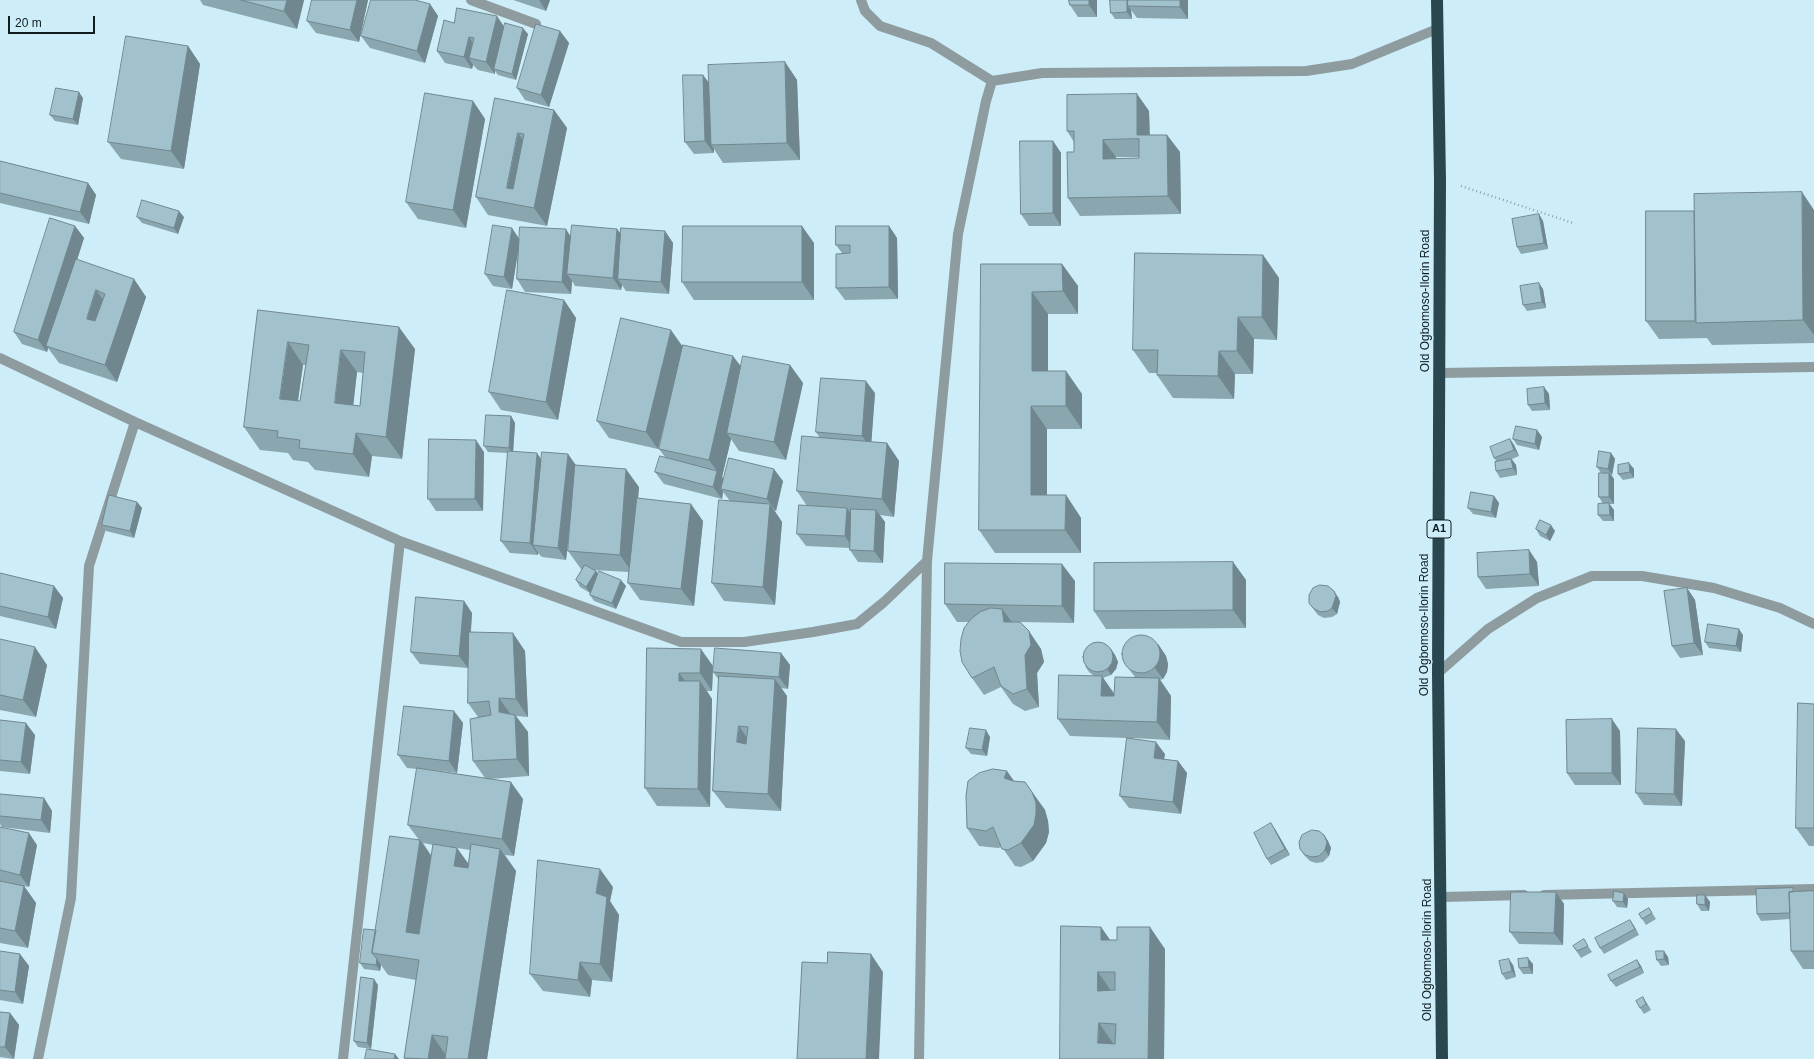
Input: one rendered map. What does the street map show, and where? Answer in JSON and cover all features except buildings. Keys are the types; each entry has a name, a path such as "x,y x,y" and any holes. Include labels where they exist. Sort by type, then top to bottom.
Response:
{"highway":[{"name":"Old Ogbomoso-Ilorin Road","path":"1437,0 1440,180 1438,673 1442,897 1442,1059"}],"street":[{"path":"471,0 536,24"},
{"path":"861,0 864,11 880,26 931,42 992,81 1042,73 1306,71 1352,64 1437,29"},
{"path":"919,1059 927,561 958,234 986,101 992,81"},
{"path":"0,358 136,422 400,541 681,642 744,642 856,624 884,602 927,561"},
{"path":"1440,373 1814,367"},
{"path":"38,1059 71,898 89,566 136,422"},
{"path":"343,1059 400,541"},
{"path":"1438,673 1488,629 1537,598 1592,576 1642,576 1714,588 1780,608 1814,624"},
{"path":"1442,897 1814,889"}],"path":[{"path":"1440,180 1573,223"}]}
